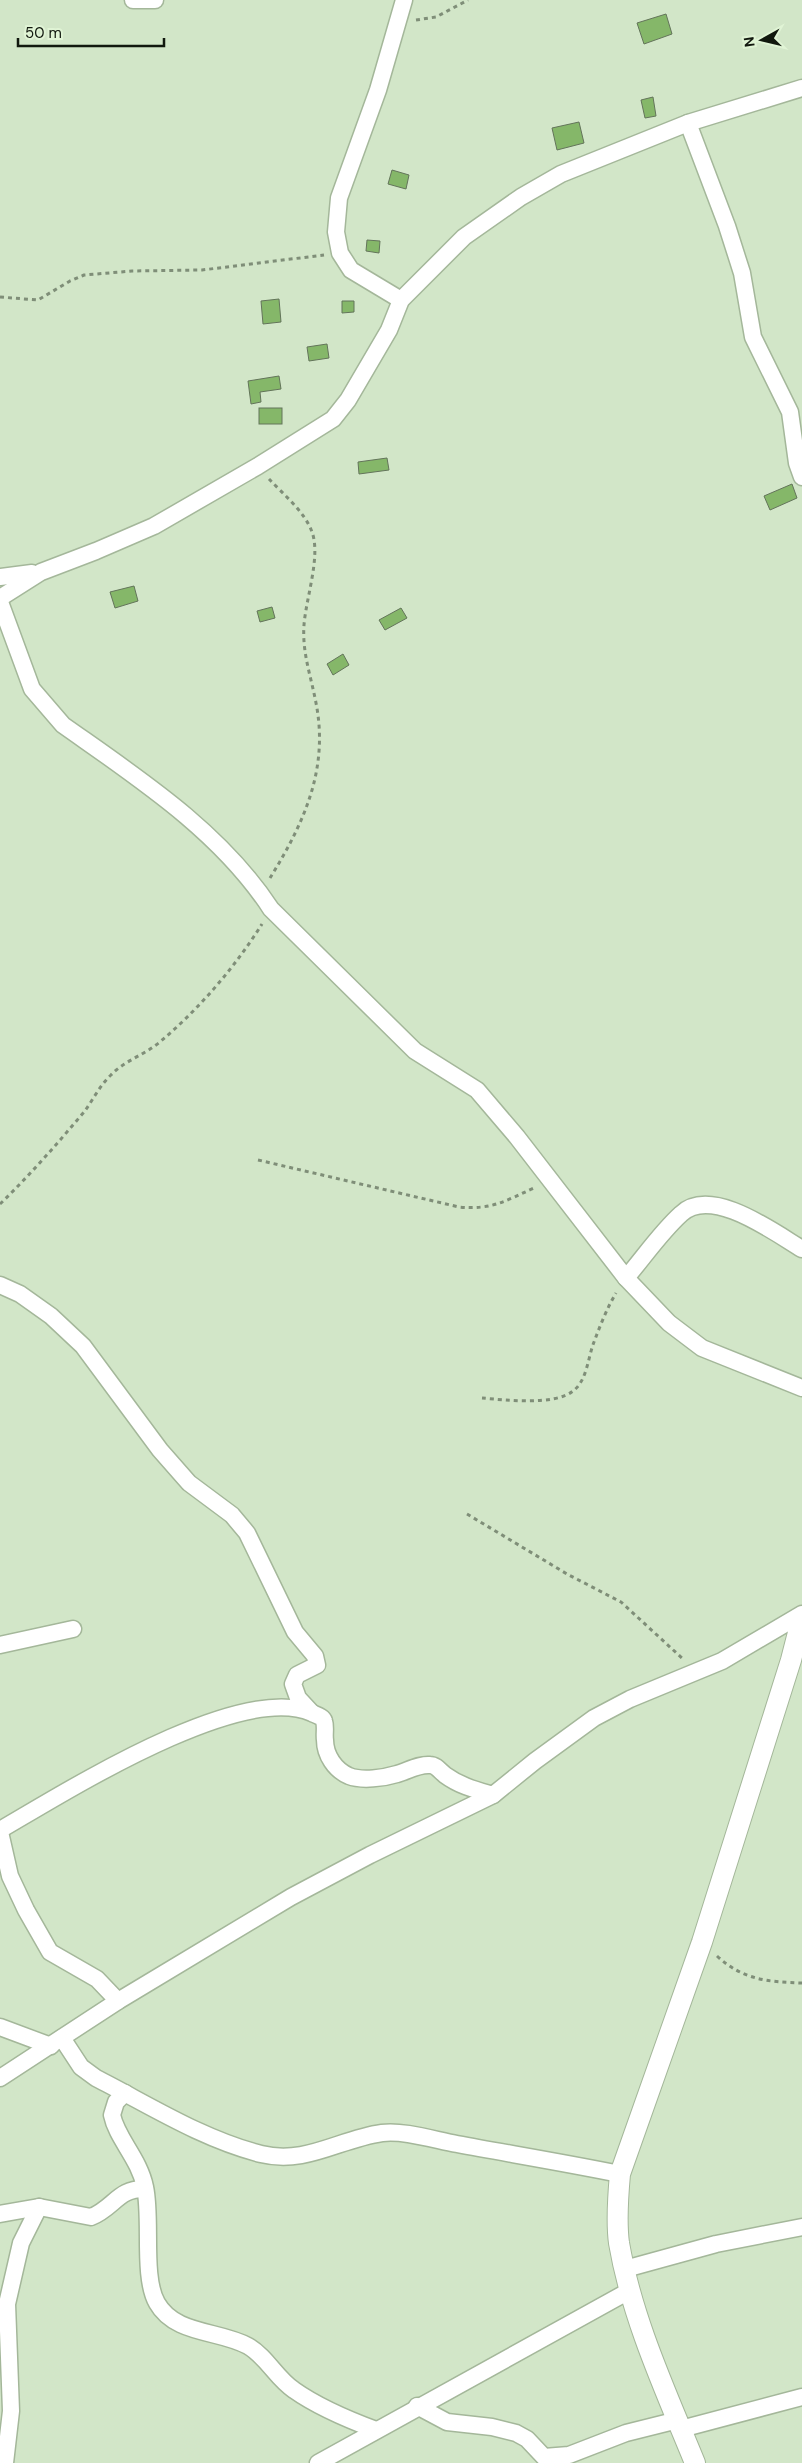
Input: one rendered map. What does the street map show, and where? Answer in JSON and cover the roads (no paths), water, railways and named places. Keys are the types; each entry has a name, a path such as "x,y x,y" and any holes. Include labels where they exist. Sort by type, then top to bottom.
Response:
{"street":[{"path":"133,0 155,0"},
{"path":"401,300 351,270 340,253 336,232 339,198 378,90 404,0"},
{"path":"0,598 41,572 96,552 154,526 258,466 332,419 348,400 389,330 401,300 464,237 521,197 561,174 688,123 802,88"},
{"path":"688,123 727,226 742,273 753,337 790,412 797,463 802,477"},
{"path":"0,577 41,572"},
{"path":"0,602 32,689 48,710 63,725 170,803 223,851 261,893 272,909 414,1051 477,1090 626,1278 669,1322 702,1348 802,1388"},
{"path":"626,1278 682,1212 695,1206 726,1208 758,1222 802,1249"},
{"path":"0,1285 20,1294 51,1316 83,1346 189,1483 232,1515 247,1533 261,1566 295,1632 315,1656 317,1665 313,1669 297,1675 293,1684 298,1698 324,1722 328,1755 339,1770 351,1776 370,1778 387,1776 423,1764 433,1765 457,1784 493,1795"},
{"path":"694,2463 629,2291 619,2241 618,2200 620,2174 702,1942 799,1645 802,1616"},
{"path":"0,2078 118,2001 291,1897 370,1855 493,1795 594,1718 630,1699 698,1672 802,1616"},
{"path":"0,1645 74,1629"},
{"path":"118,2001 91,1975 50,1952 26,1910 10,1876 0,1831 125,1758 188,1730 241,1713 276,1708 311,1712"},
{"path":"0,2028 56,2042 81,2067 125,2093 200,2132 262,2154 294,2156 314,2154 383,2133 414,2136 620,2174"},
{"path":"125,2093 116,2102 112,2115 134,2156 145,2189 152,2291 163,2312 172,2320 247,2346 265,2358 294,2390 359,2424 376,2430"},
{"path":"0,2214 39,2207 91,2217 99,2214 127,2190 145,2189"},
{"path":"5,2463 11,2411 7,2304 21,2244 39,2207"},
{"path":"625,2269 716,2244 802,2226"},
{"path":"318,2463 417,2406 629,2291"},
{"path":"417,2406 446,2422 492,2427 516,2433 527,2439 544,2457 569,2455 619,2435 679,2425 802,2397"}]}
